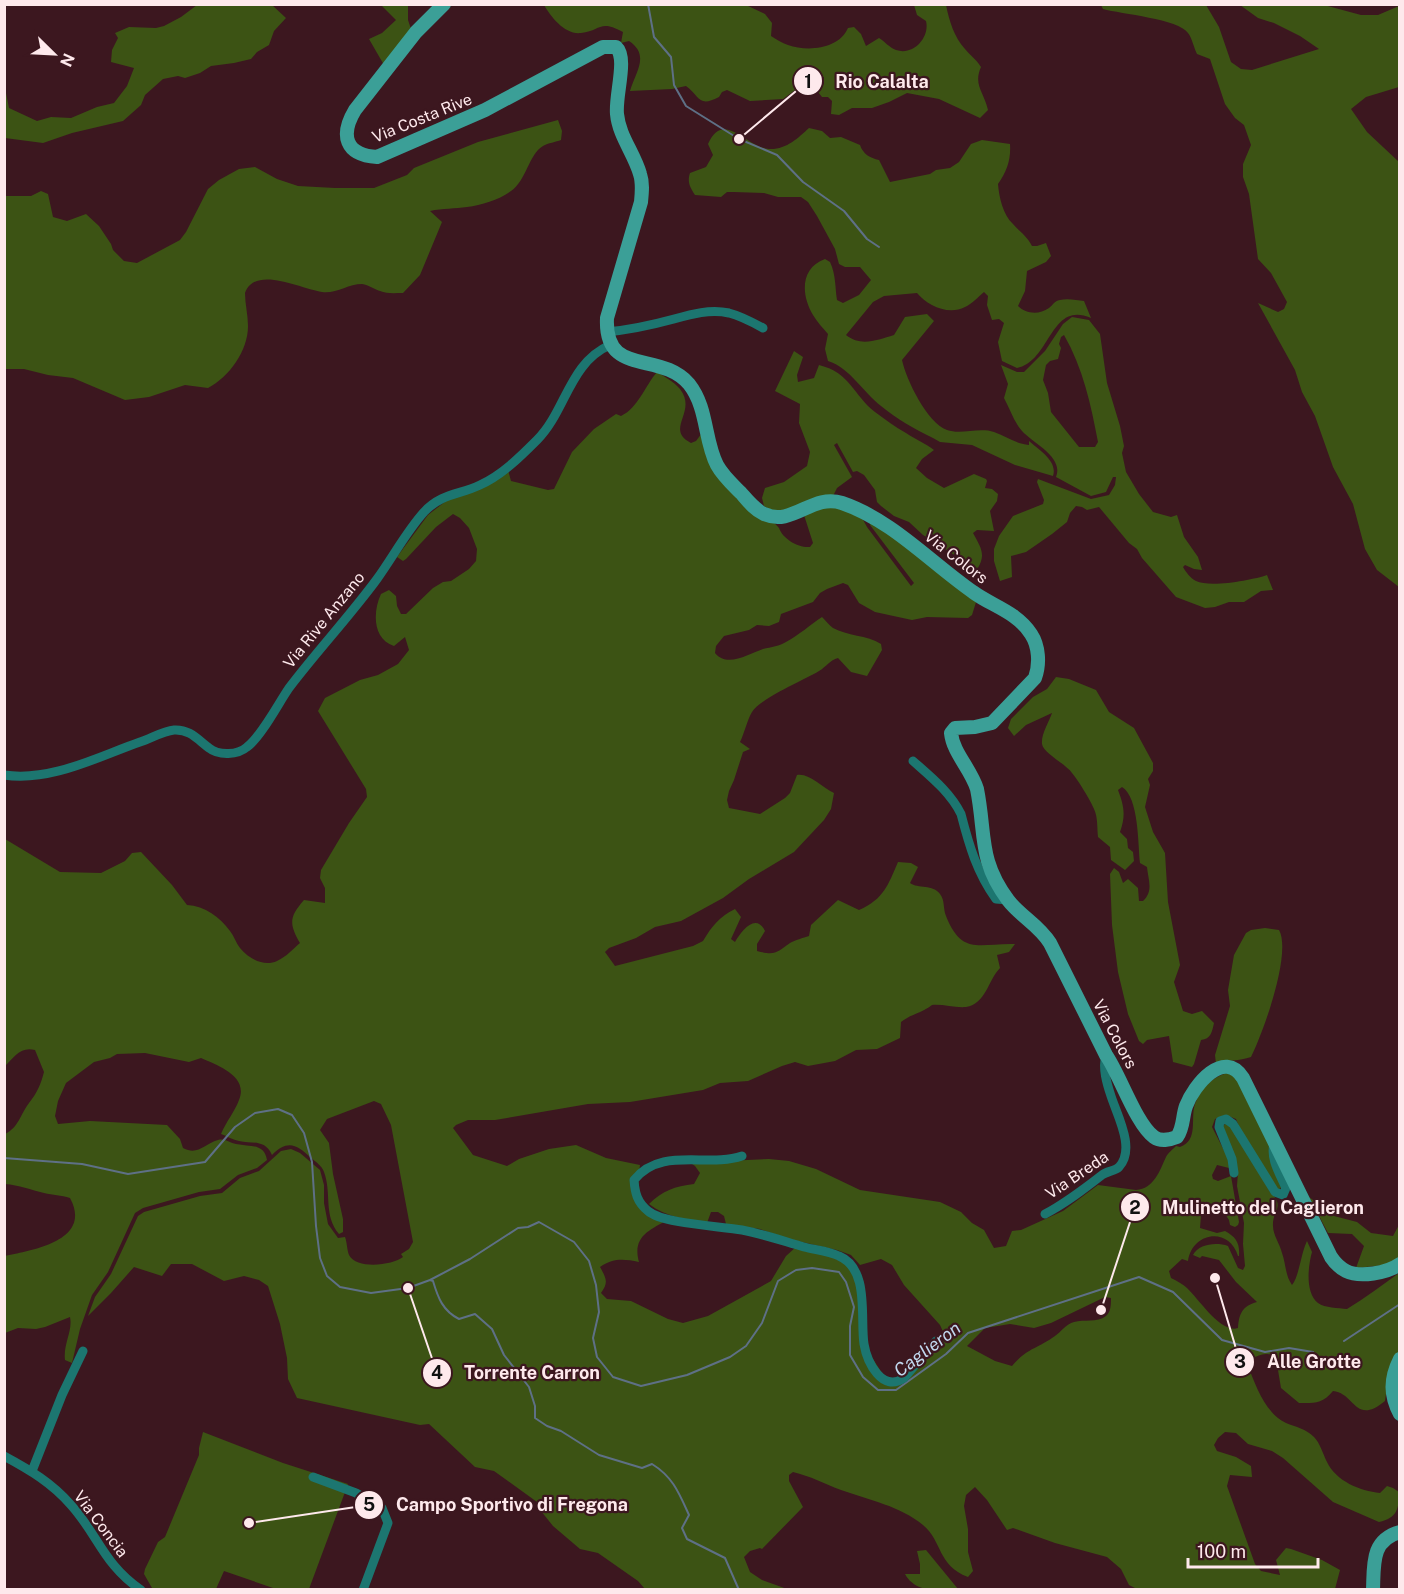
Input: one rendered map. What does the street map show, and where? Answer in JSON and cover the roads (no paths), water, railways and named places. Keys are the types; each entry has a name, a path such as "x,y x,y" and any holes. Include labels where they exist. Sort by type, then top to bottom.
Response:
{"street":[{"name":"Via Costa Rive","path":"444,4 416,32 355,110 348,122 346,133 349,143 363,156 377,157 485,110 603,47 616,47 622,56 616,99 621,134 637,166 642,185 641,202 607,318 608,338"},
{"path":"608,338 622,331 695,313 709,312 730,313 762,328"},
{"name":"Via Rive Anzano","path":"4,775 13,777 53,773 174,730 198,737 214,751 238,753 247,748 256,739 280,700 356,606 425,511 444,496 478,487 512,464 540,437 563,402 576,374 598,352 608,338"},
{"name":"Via Colors","path":"608,338 625,357 665,368 687,382 698,400 716,464 726,479 758,510 775,518 783,518 828,500 856,508 901,536 973,592 1014,616 1031,633 1037,652 1038,670 1035,678 992,723 955,728 951,733 952,740 974,779 977,789 985,856 990,871 1008,900 1047,937 1144,1126 1157,1139 1165,1141 1177,1137 1183,1128 1185,1108 1191,1096 1211,1072 1220,1066 1229,1065 1238,1070 1275,1142"},
{"path":"913,761 958,807 975,863 986,884 996,899 1008,900"},
{"name":"Via Breda","path":"1044,1214 1072,1199 1103,1174 1118,1168 1125,1158 1126,1143 1108,1087 1104,1060 1106,1055"},
{"path":"1234,1173 1232,1159 1219,1127 1220,1121 1226,1119 1233,1124 1275,1192 1283,1194 1286,1188 1272,1151 1275,1142"},
{"path":"1275,1142 1331,1257 1337,1264 1348,1272 1360,1274 1393,1269 1400,1264"},
{"path":"742,1156 734,1159 683,1159 659,1162 641,1171 634,1179 636,1200 649,1213 674,1221 766,1234 838,1256 850,1262 856,1273 860,1290 867,1356 877,1375 888,1382 898,1382 904,1378 936,1341"},
{"path":"35,1473 62,1395 83,1351"},
{"path":"1400,1359 1394,1370 1391,1392 1400,1414"},
{"name":"Via Concia","path":"4,1456 35,1473 72,1506 112,1565 125,1579 141,1590"},
{"path":"313,1477 356,1492 382,1508 388,1522 363,1590"},
{"path":"1373,1590 1374,1557 1381,1543 1389,1535 1400,1532"},
{"path":"120,1590 125,1579"}],"waterway":[{"path":"648,4 654,37 671,57 674,85 686,106 739,139 777,155 803,182 844,211 867,239 879,247"},
{"path":"4,1158 82,1164 128,1174 205,1162 235,1127 255,1113 278,1109 292,1115 304,1133 312,1162 320,1258 327,1276 340,1287 371,1293 408,1288 433,1281 439,1298 449,1312 459,1319 475,1314 492,1329 504,1355 529,1387 535,1406 535,1418 599,1455 642,1468 652,1464 665,1474 689,1515 682,1528 687,1539 725,1558 739,1590"},
{"name":"Caglieron","path":"430,1280 470,1259 518,1228 539,1222 574,1242 589,1261 596,1285 599,1312 593,1338 597,1357 613,1377 641,1386 687,1375 730,1357 746,1346 762,1323 778,1281 796,1270 812,1268 839,1272 846,1282 854,1307 850,1326 850,1355 863,1377 878,1390 896,1390 946,1354 968,1333 1139,1277 1173,1292 1222,1340 1265,1352 1289,1348 1313,1352"},
{"path":"1344,1341 1400,1304"}],"place":[{"name":"Rio Calalta","path":"739,139"},
{"name":"Alle Grotte","path":"1215,1278"},
{"name":"Torrente Carron","path":"408,1288"},
{"name":"Mulinetto del Caglieron","path":"1101,1310"},
{"name":"Campo Sportivo di Fregona","path":"249,1523"}]}
